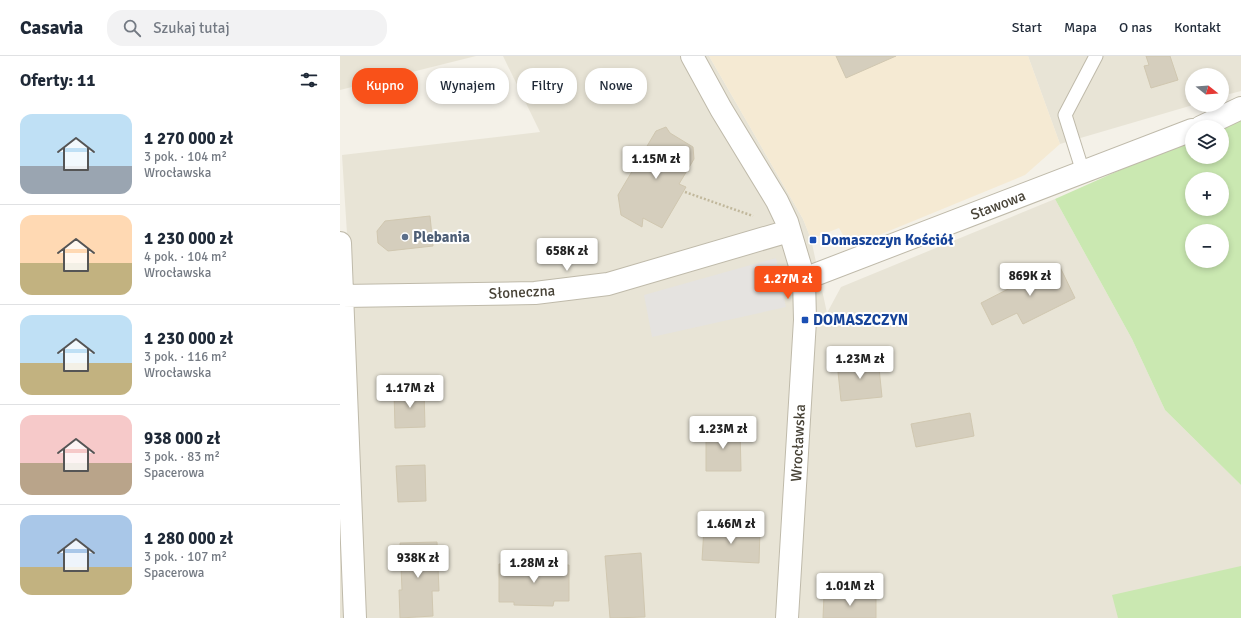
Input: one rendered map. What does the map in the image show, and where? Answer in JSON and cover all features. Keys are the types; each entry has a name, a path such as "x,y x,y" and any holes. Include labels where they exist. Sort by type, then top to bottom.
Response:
{"street":[{"name":"Wrocławska","path":"692,56 721,109 777,201 788,227 804,279 805,320 787,618"},
{"path":"1216,120 1241,108"},
{"name":"Stawowa","path":"804,279 1185,133"},
{"name":"Słoneczna","path":"342,296 535,293 608,284 788,227"},
{"path":"340,243 355,618"}],"lane":[{"path":"1083,172 1065,114 1096,56"}],"path":[{"path":"685,192 756,218 788,227"}],"shaded area":[{"path":"340,56 476,56 418,70 418,68 352,68 352,87 340,90"},
{"path":"503,56 709,56 803,219 811,239 827,313 841,287 1055,199 1132,339 1165,410 1241,485 1241,618 365,618 357,391 342,155 540,132 526,104 577,104 577,68 517,68 517,85"},
{"path":"709,56 1028,56 1060,144 1025,175 850,247 839,228 811,239 803,219"},
{"path":"1028,56 1241,56 1241,91 1229,94 1229,68 1185,68 1185,107 1060,144"},
{"path":"776,258 786,307 652,337 644,295"},
{"path":"340,515 344,618 340,618"}],"green space":[{"path":"1241,116 1241,485 1165,410 1132,339 1055,199 1185,141 1185,164 1229,164 1229,123"},
{"path":"1241,566 1241,618 1118,618 1112,595"}],"building":[{"path":"836,56 896,56 846,78"},
{"path":"1146,56 1170,56 1178,80 1151,88 1144,66 1149,65"},
{"path":"666,127 670,133 693,147 694,159 679,184 686,187 662,228 643,218 642,227 621,215 618,195 656,131"},
{"name":"Plebania","path":"430,216 433,246 388,251 378,243 377,231 385,221"},
{"path":"1059,265 1075,298 1023,324 1017,313 992,325 981,303 1016,285 1014,280 1032,271 1035,277"},
{"path":"878,358 882,397 841,401 837,362"},
{"path":"424,390 425,427 395,428 394,391"},
{"path":"970,413 974,436 916,447 911,424"},
{"path":"740,429 741,471 706,471 706,430"},
{"path":"425,465 426,501 398,502 396,466"},
{"path":"704,528 760,530 759,563 702,560"},
{"path":"437,542 439,591 432,591 433,616 400,618 399,590 402,590 400,543"},
{"path":"641,553 645,617 610,618 605,556"},
{"path":"499,564 569,565 569,601 554,601 553,606 514,605 514,602 499,602"},
{"path":"824,595 876,596 876,618 823,618"}],"place":[{"name":"Plebania","path":"405,237"},
{"name":"Domaszczyn Kościół","path":"813,240"},
{"name":"DOMASZCZYN","path":"805,320"}]}
